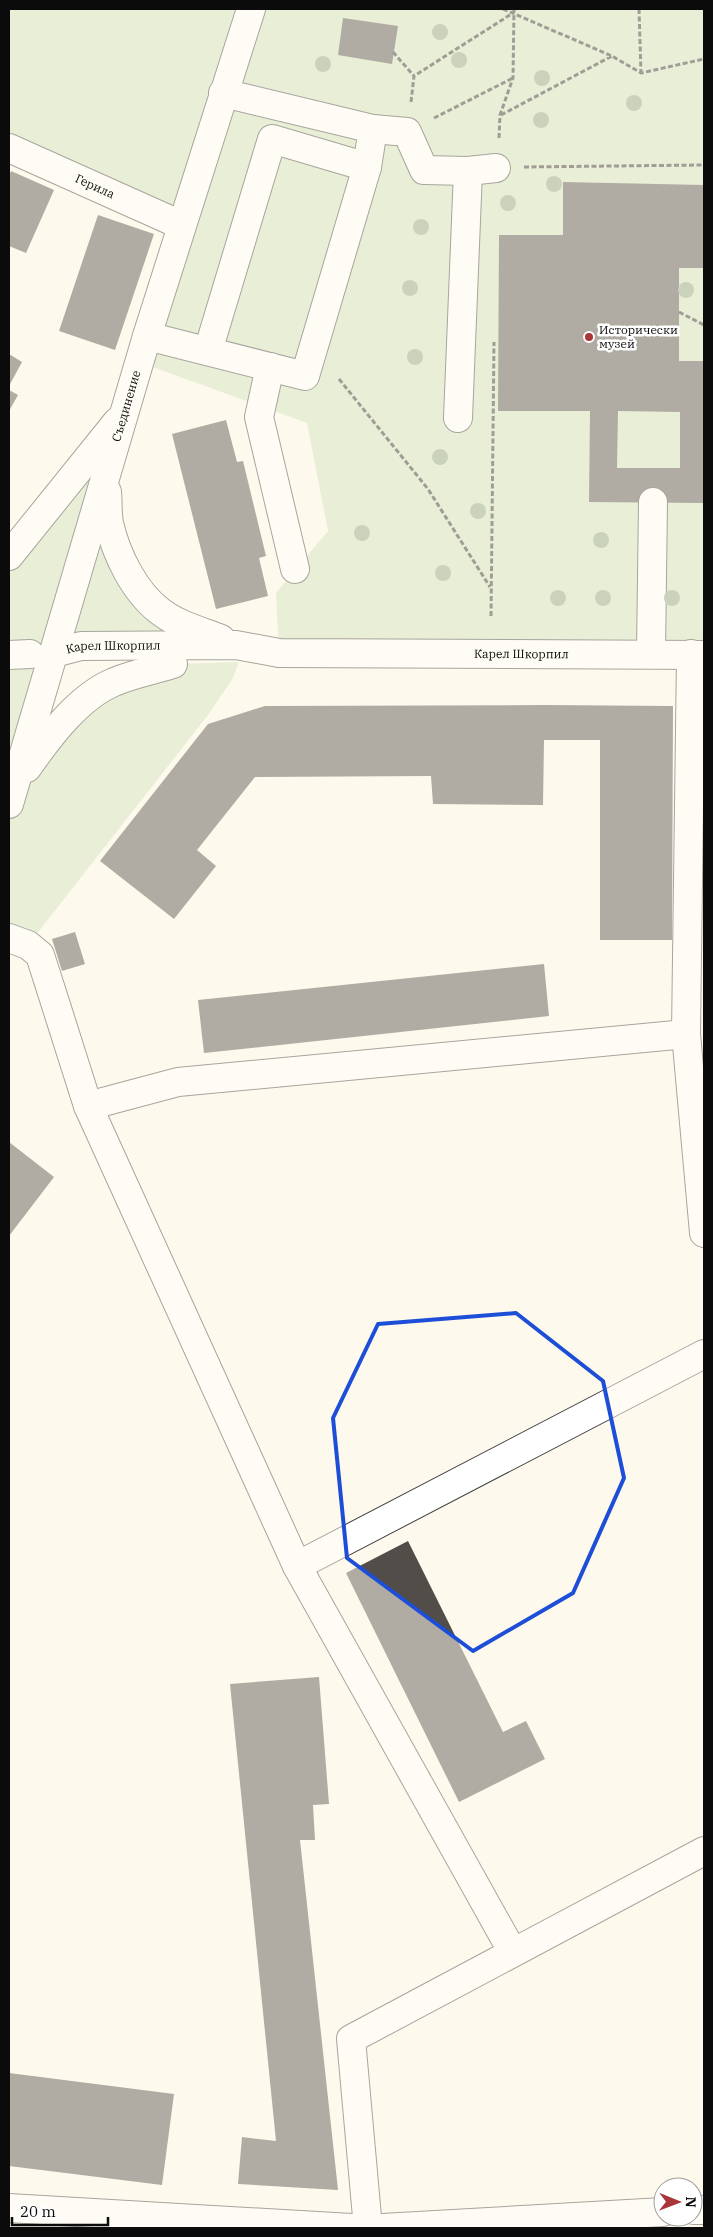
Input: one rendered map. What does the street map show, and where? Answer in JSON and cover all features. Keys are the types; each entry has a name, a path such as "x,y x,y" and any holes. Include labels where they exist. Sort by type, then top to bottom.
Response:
{"street":[{"name":"Съединение","path":"12,794 31,654 107,474 181,225 251,9"},
{"path":"224,93 374,129 407,132 424,170 468,171 496,168"},
{"path":"147,336 305,376 367,168 374,129"},
{"path":"208,351 272,139 367,168"},
{"name":"Герила","path":"9,148 181,225"},
{"path":"458,418 468,171"},
{"path":"270,367 259,417 295,569"},
{"path":"9,556 124,413"},
{"path":"107,474 108,521 128,573 140,591 160,612 185,626 236,644"},
{"path":"651,653 653,502"},
{"name":"Карел Шкорпил","path":"31,654 81,646 236,644 279,653 698,654"},
{"name":"Карел Шкорпил","path":"31,654 83,661 173,664 239,662 279,653"},
{"path":"698,654 686,1034 704,1233"},
{"path":"12,794 58,727 82,704 113,682 173,664"},
{"path":"9,938 28,945 40,956 88,1106 297,1566 512,1952"},
{"path":"88,1106 178,1082 686,1034"},
{"path":"297,1566 704,1354"},
{"path":"368,2228 351,2039 704,1851"},
{"path":"9,2208 67,2221 352,2228"},
{"path":"382,2228 653,2213"}],"path":[{"path":"503,9 514,11 612,56 641,73 704,59"},
{"path":"639,9 641,73"},
{"path":"414,76 514,11"},
{"path":"514,11 513,78 500,115 612,56"},
{"path":"394,52 414,76 407,132"},
{"path":"407,132 513,78"},
{"path":"496,168 704,165"},
{"path":"679,312 704,324"},
{"path":"491,616 494,334"},
{"path":"339,379 428,490 491,588"}],"highlighted area":[{"path":"516,1313 603,1381 624,1478 573,1593 473,1651 347,1558 333,1418 378,1324"}],"green space":[{"path":"9,9 704,9 704,655 279,653 276,593 328,531 307,423 139,362 181,225 9,148"},
{"path":"124,413 107,474 140,591 236,644 54,653 16,782 57,727 173,664 239,662 233,678 208,715 28,945 9,938 9,556"}],"building":[{"path":"343,18 398,26 392,64 338,55"},
{"path":"11,171 54,190 26,253 9,246 9,177"},
{"name":"Исторически музей","path":"563,182 704,185 704,268 679,268 679,361 704,361 704,503 589,502 590,411 498,411 499,235 563,235","holes":["618,411 680,412 680,468 617,468"]},
{"path":"98,215 154,234 115,350 59,331"},
{"path":"9,354 22,362 9,386"},
{"path":"9,390 18,395 9,411"},
{"path":"226,420 237,462 243,461 266,556 259,558 268,596 216,609 172,434"},
{"path":"265,706 673,706 672,940 600,940 600,740 544,740 543,805 433,804 431,776 255,777 197,850 216,866 174,919 100,861 208,724"},
{"path":"75,932 85,964 62,971 52,939"},
{"path":"544,964 549,1016 204,1053 198,1000"},
{"path":"9,1142 54,1177 9,1236"},
{"path":"408,1541 503,1732 526,1721 545,1759 459,1802 346,1573"},
{"path":"319,1677 329,1804 313,1805 315,1840 300,1840 338,2190 238,2184 242,2137 276,2141 230,1684"},
{"path":"9,2073 174,2094 162,2185 9,2166"}],"place":[{"name":"Исторически музей","path":"589,337"}]}
